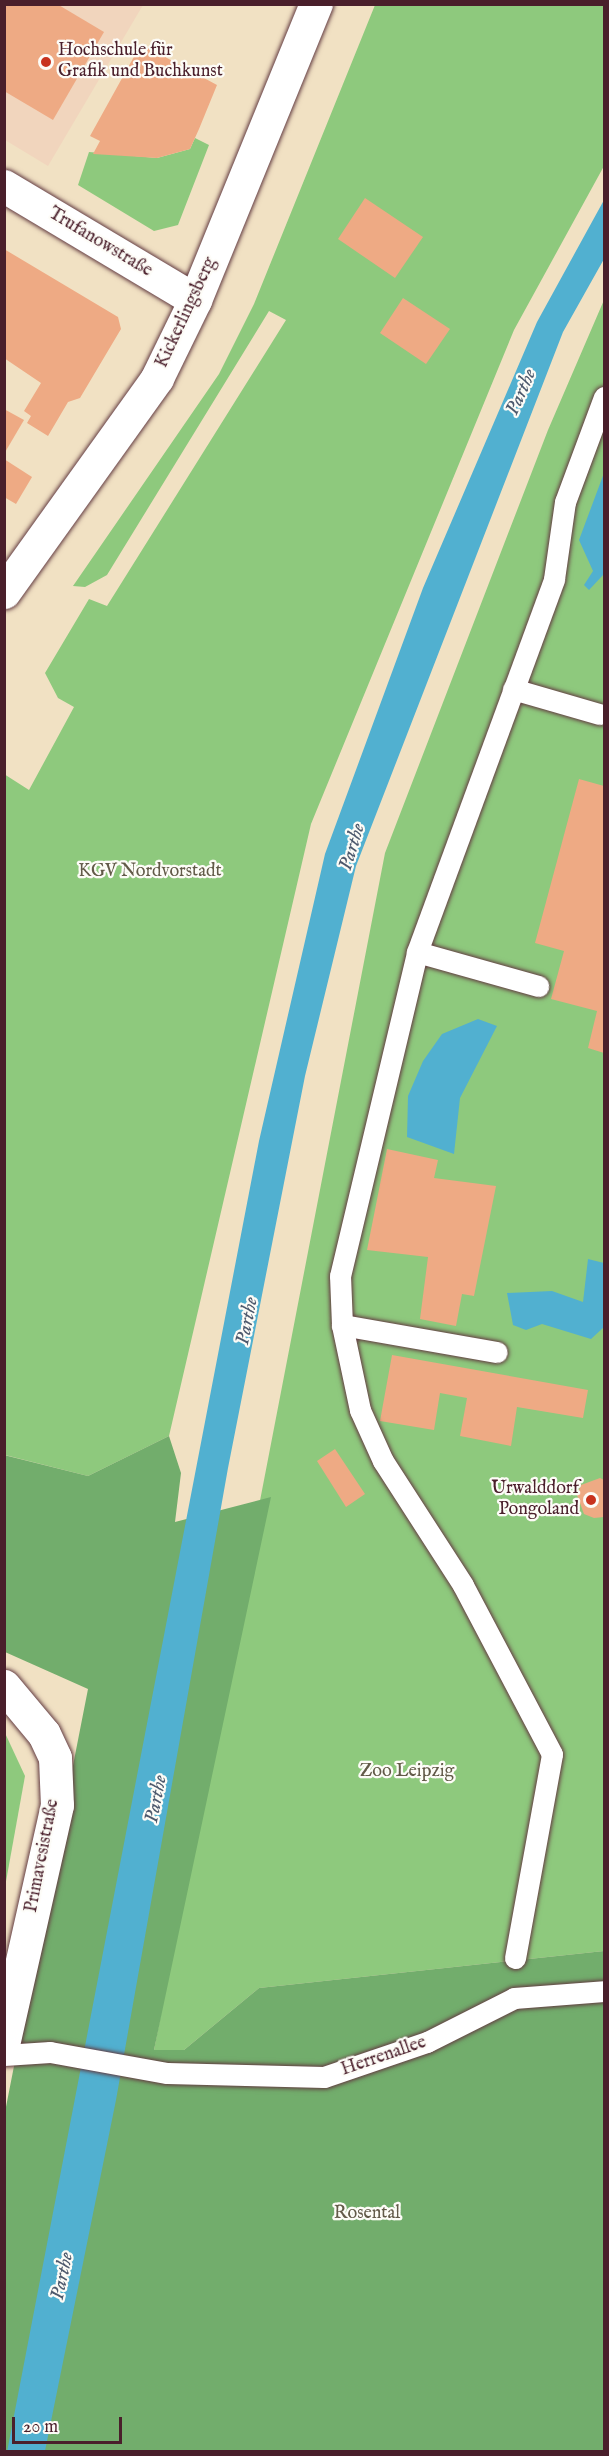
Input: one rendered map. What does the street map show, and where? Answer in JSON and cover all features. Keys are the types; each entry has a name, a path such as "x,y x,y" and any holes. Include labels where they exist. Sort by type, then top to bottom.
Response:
{"street":[{"name":"Kickerlingsberg","path":"4,592 157,378 195,300 316,4"},
{"name":"Trufanowstraße","path":"4,186 195,300"},
{"name":"Primavesistraße","path":"4,2040 57,1805 55,1758 44,1734 5,1686"}],"lane":[{"path":"515,1958 552,1754 463,1585 383,1461 360,1410 342,1325 340,1276 417,952 554,579 565,502 604,397"},
{"path":"513,688 599,714"},
{"path":"417,952 537,986"},
{"path":"342,1325 497,1352"},
{"name":"Herrenallee","path":"4,2055 50,2052 153,2071 324,2078 427,2042 514,1998 604,1991"}],"shaded area":[{"path":"5,5 143,5 48,166 5,140"}],"green space":[{"name":"KGV Nordvorstadt","path":"375,5 604,5 604,166 514,330 311,824 169,1436 88,1476 5,1455 4,774 29,790 74,707 58,698 45,673 89,599 107,606 286,320 269,311 107,575 85,587 73,586 219,374 254,304"},
{"path":"195,138 209,145 178,225 154,231 78,185 89,152 157,158 190,149"},
{"name":"Zoo Leipzig","path":"604,300 604,1951 259,1988 184,2050 154,2050 385,853 548,430"},
{"name":"Rosental","path":"169,1436 181,1473 175,1522 271,1497 154,2050 184,2050 259,1988 604,1951 604,2451 5,2451 5,2112 88,1689 5,1652 4,1455 88,1476"},
{"path":"5,1733 25,1776 5,1887"}],"water":[{"name":"Parthe","path":"604,200 604,259 563,332 356,866 305,1076 228,1468 116,2100 45,2451 7,2452 259,1141 325,854 423,588 537,322"},
{"path":"604,473 604,574 589,590 584,585 593,571 579,540"},
{"path":"478,1019 497,1026 460,1098 454,1154 407,1137 408,1096 423,1061 442,1034"},
{"path":"588,1259 604,1263 604,1327 591,1339 542,1324 526,1330 513,1325 507,1293 552,1291 583,1302"}],"building":[{"name":"Hochschule für Grafik und Buchkunst","path":"4,4 57,4 104,32 53,120 4,91"},
{"path":"141,44 217,85 199,129 190,149 157,158 93,154 100,141 90,136"},
{"path":"365,198 423,237 395,278 338,239"},
{"path":"4,249 118,317 121,329 80,398 68,402 48,436 27,423 31,416 24,411 41,383 4,358"},
{"path":"403,298 450,329 426,364 380,333"},
{"path":"4,409 24,420 4,454"},
{"path":"4,459 32,477 16,504 4,497"},
{"path":"579,779 604,786 604,1053 588,1048 597,1011 551,999 564,951 535,943"},
{"path":"387,1149 438,1160 434,1178 496,1186 474,1296 462,1294 456,1326 420,1319 428,1257 367,1250"},
{"path":"392,1355 588,1390 583,1418 517,1407 511,1446 460,1436 467,1398 440,1393 434,1430 380,1421"},
{"path":"335,1449 365,1494 346,1507 317,1461"},
{"name":"Urwalddorf Pongoland","path":"600,1478 604,1480 604,1517 594,1518 584,1514 577,1495 581,1485"}],"place":[{"name":"Hochschule für Grafik und Buchkunst","path":"46,62"},
{"name":"Urwalddorf Pongoland","path":"591,1500"}]}
